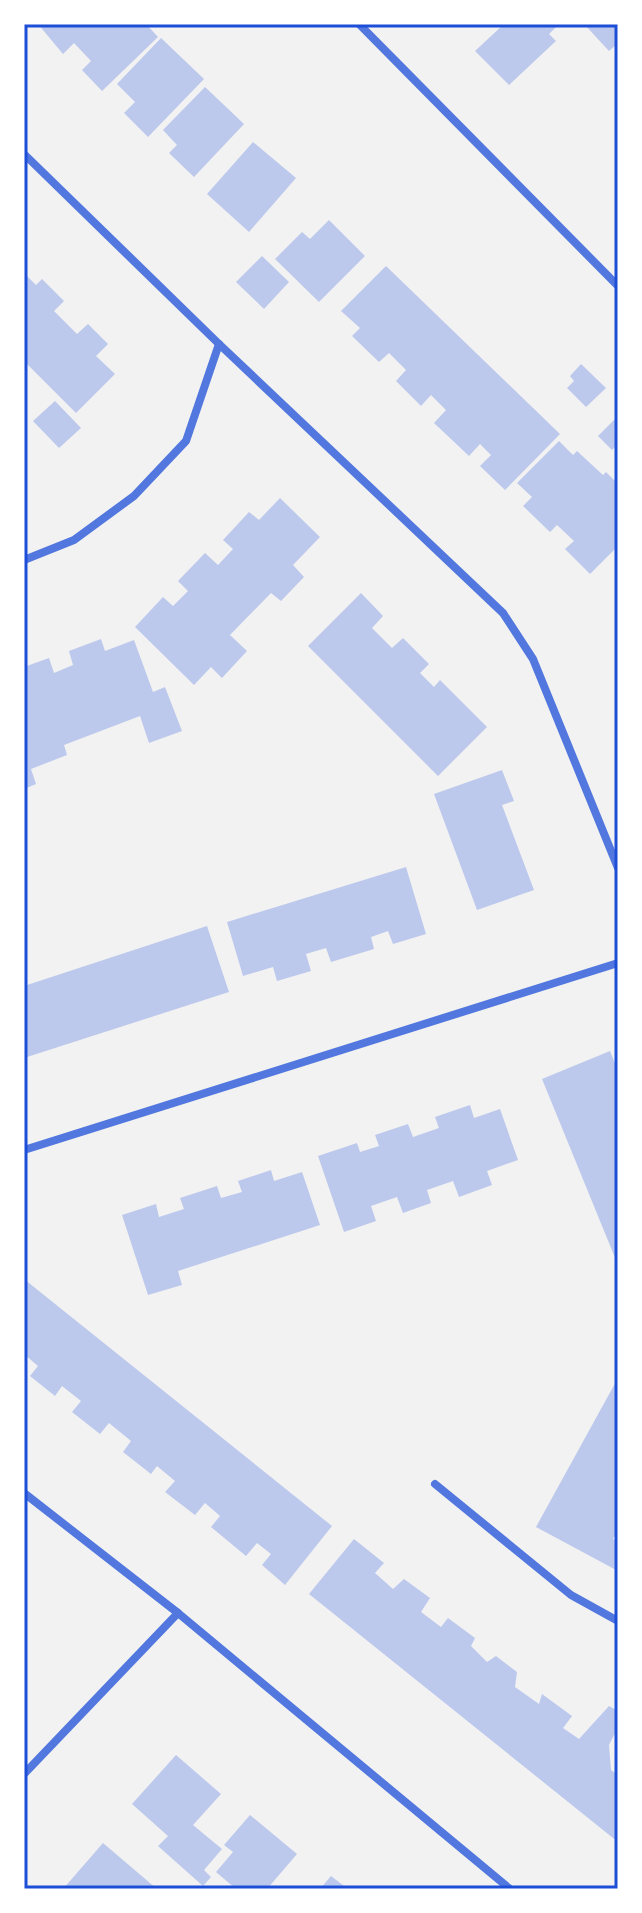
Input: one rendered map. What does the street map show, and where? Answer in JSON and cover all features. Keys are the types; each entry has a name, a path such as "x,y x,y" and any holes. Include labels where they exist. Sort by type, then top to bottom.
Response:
{"street":[{"path":"359,24 618,286"},
{"path":"24,154 503,613 533,659 618,868"},
{"path":"24,560 74,540 134,496 186,441 219,344"},
{"path":"24,1150 618,963"},
{"path":"435,1484 571,1595 618,1621"},
{"path":"24,1493 178,1613 510,1889"},
{"path":"24,1774 178,1613"}],"building":[{"path":"38,24 146,24 158,37 102,91 82,70 91,61 74,43 63,54"},
{"path":"504,24 559,24 549,34 556,41 509,85 475,51"},
{"path":"584,24 618,24 618,43 609,51"},
{"path":"161,38 204,79 148,137 124,113 135,102 117,84"},
{"path":"205,87 244,124 194,177 169,153 177,145 163,130"},
{"path":"253,142 296,178 249,232 207,194"},
{"path":"329,220 365,256 319,302 275,259 302,232 310,239"},
{"path":"262,256 289,282 264,309 236,282"},
{"path":"386,266 560,434 505,490 480,466 491,455 480,444 469,456 434,423 446,410 431,395 421,406 396,381 406,370 389,353 379,362 352,336 360,328 341,311"},
{"path":"24,273 36,285 42,279 64,301 54,311 77,334 88,324 108,344 96,356 115,374 76,413 24,361"},
{"path":"581,364 606,388 586,407 567,388 574,381 570,376"},
{"path":"55,401 81,428 59,448 33,421"},
{"path":"618,416 618,444 612,450 598,436"},
{"path":"559,441 573,455 577,451 618,484 618,546 590,574 565,549 574,541 557,525 550,532 523,506 532,497 517,483"},
{"path":"280,498 320,537 293,565 304,577 281,601 271,593 230,635 247,651 222,678 211,667 194,685 135,627 163,597 173,606 188,591 178,581 205,553 218,565 233,549 223,540 249,512 259,520"},
{"path":"361,593 383,616 372,628 392,648 403,638 429,664 420,673 434,687 440,680 487,727 438,776 308,646"},
{"path":"101,639 105,651 134,640 153,692 165,687 182,731 149,743 140,716 64,745 67,755 31,769 36,784 24,789 24,667 49,658 54,673 73,665 69,651"},
{"path":"502,770 514,801 502,805 534,890 477,910 434,794"},
{"path":"406,867 426,934 393,944 388,931 371,937 374,949 331,962 326,948 306,954 311,971 277,981 273,967 243,976 227,922"},
{"path":"207,926 229,992 24,1058 24,986"},
{"path":"610,1051 618,1071 618,1265 542,1079"},
{"path":"470,1105 474,1118 500,1109 518,1160 487,1171 492,1185 459,1197 453,1181 427,1190 431,1203 403,1213 397,1197 371,1206 376,1221 344,1232 318,1156 357,1143 360,1152 379,1146 375,1135 408,1124 413,1137 439,1128 435,1117"},
{"path":"271,1170 274,1181 302,1172 320,1225 178,1271 182,1285 148,1295 122,1215 156,1204 159,1217 184,1209 180,1198 217,1186 221,1198 242,1192 238,1181"},
{"path":"24,1279 332,1526 285,1585 262,1565 271,1554 257,1543 246,1556 211,1527 220,1516 205,1503 195,1515 165,1492 175,1481 157,1466 151,1474 123,1452 131,1441 109,1423 100,1434 72,1412 81,1401 62,1386 55,1396 30,1376 38,1366 24,1354"},
{"path":"618,1378 618,1530 613,1539 618,1542 618,1571 536,1527"},
{"path":"354,1539 384,1563 375,1573 393,1589 404,1579 430,1598 421,1612 441,1627 448,1618 475,1638 471,1646 487,1662 496,1656 517,1672 515,1687 539,1704 542,1694 572,1716 563,1728 579,1739 609,1706 618,1711 618,1727 609,1745 611,1770 618,1775 618,1842 309,1594"},
{"path":"176,1755 221,1794 193,1825 222,1849 204,1870 211,1877 203,1886 158,1846 168,1836 132,1804"},
{"path":"250,1815 297,1854 267,1889 236,1889 216,1872 233,1852 224,1845"},
{"path":"103,1843 157,1889 63,1889"},
{"path":"331,1876 348,1889 320,1889"}]}
